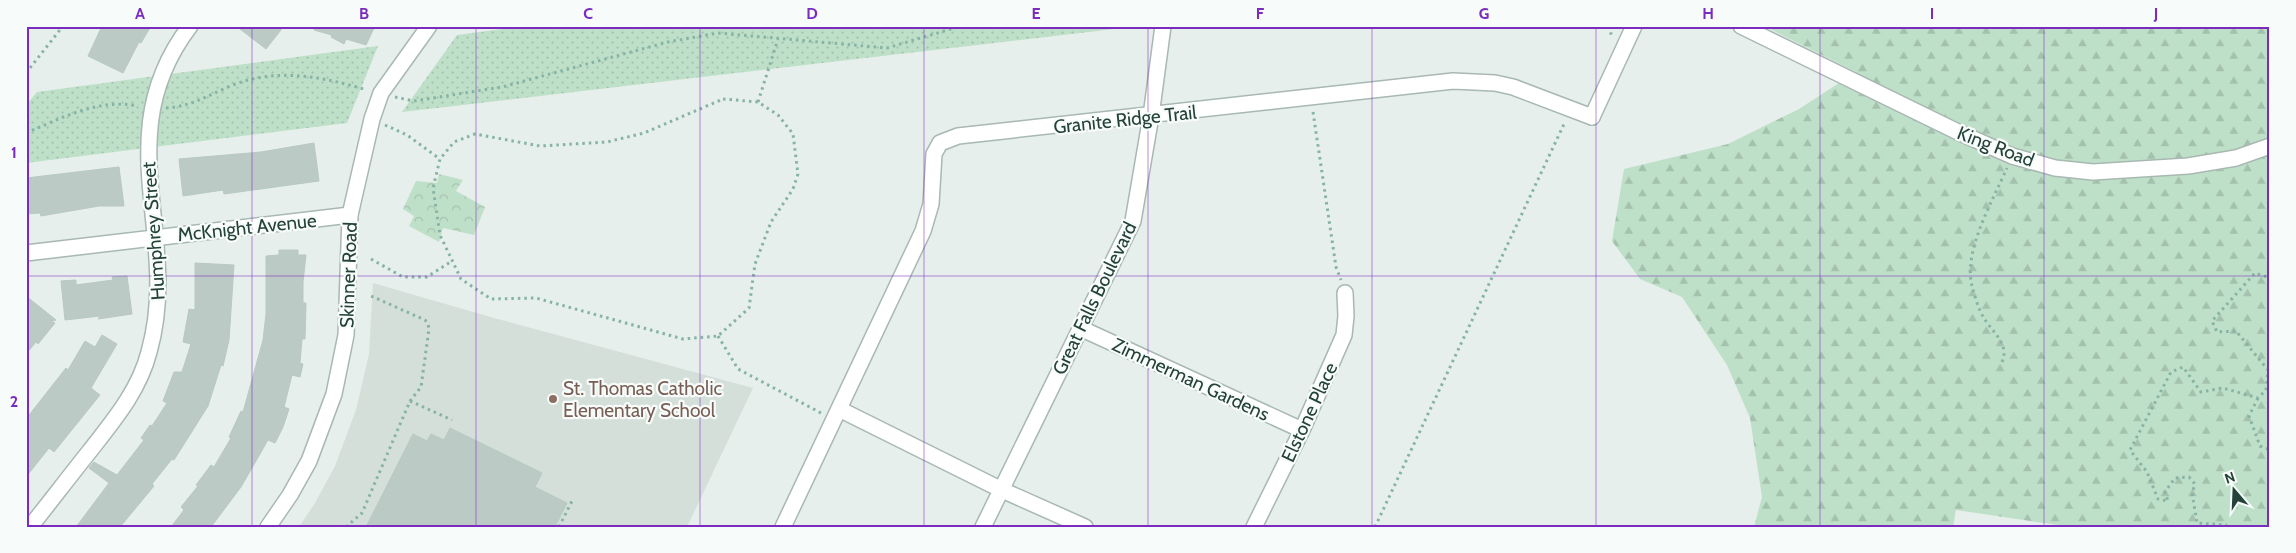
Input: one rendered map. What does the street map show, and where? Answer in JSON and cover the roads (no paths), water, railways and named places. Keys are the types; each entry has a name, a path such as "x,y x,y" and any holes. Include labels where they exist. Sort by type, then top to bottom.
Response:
{"street":[{"name":"Humphrey Street","path":"30,527 122,409 144,370 159,307 159,274 148,160 151,108 160,79 179,40 190,26"},
{"name":"Skinner Road","path":"268,527 290,495 309,460 334,394 346,335 350,215 372,119 381,94 429,26"},
{"name":"Great Falls Boulevard","path":"984,527 1133,221 1152,116 1163,26"},
{"name":"Granite Ridge Trail","path":"783,527 923,231 931,204 934,154 940,143 958,136 1311,99 1453,81 1513,87 1592,118 1634,26"},
{"name":"King Road","path":"1741,26 1883,96 2012,156 2055,168 2093,172 2188,166 2236,158 2270,146"},
{"name":"McKnight Avenue","path":"26,254 350,215"},
{"name":"Elstone Place","path":"1254,527 1302,430 1344,335 1346,316 1345,293"},
{"name":"Zimmerman Gardens","path":"1080,328 1302,430"},
{"path":"836,415 1084,527"}],"place":[{"name":"St. Thomas Catholic Elementary School","path":"553,399"}]}
